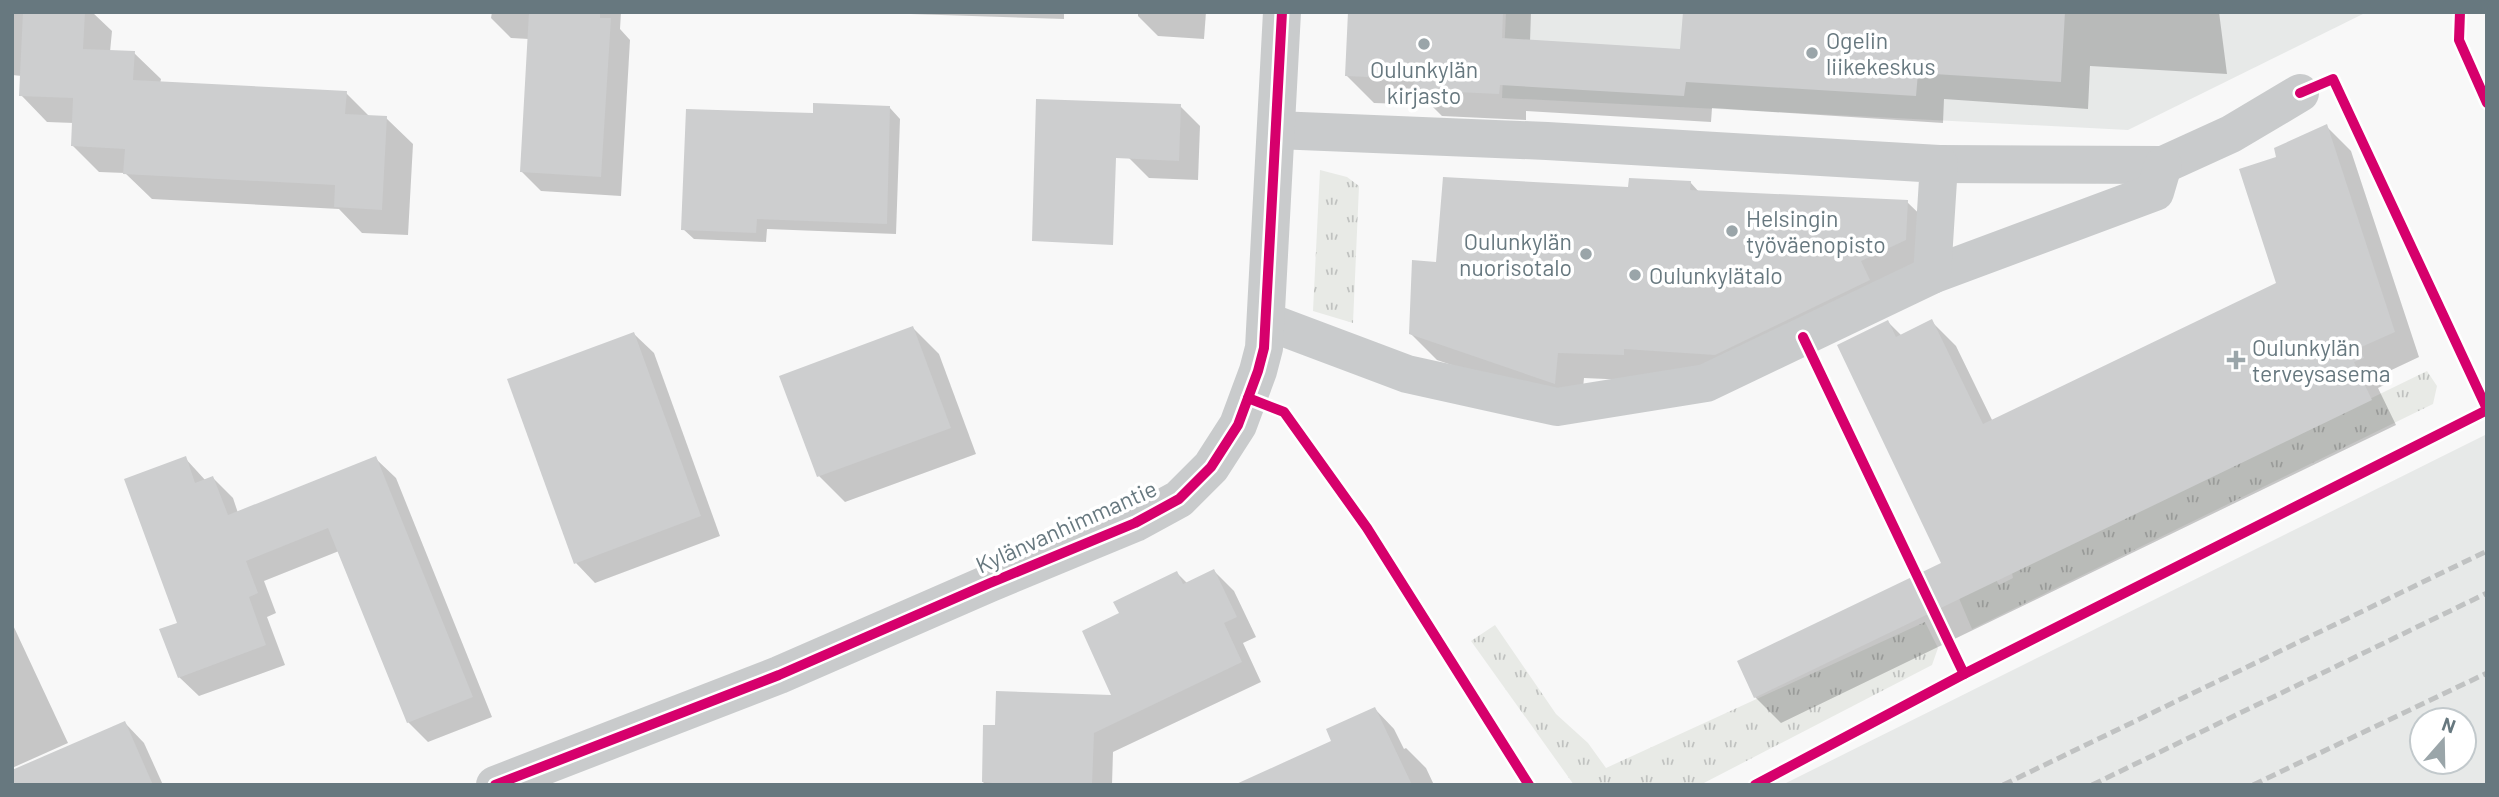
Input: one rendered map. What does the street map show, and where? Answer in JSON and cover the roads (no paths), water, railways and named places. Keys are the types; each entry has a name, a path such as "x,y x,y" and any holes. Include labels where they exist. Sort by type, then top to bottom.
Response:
{"street":[{"name":"Kylänvanhimmantie","path":"495,785 779,676 979,587 1135,523 1179,499 1211,467 1238,425 1264,348 1282,12"},
{"path":"1276,131 1547,141 1939,163 2163,165 2231,134 2300,93"},
{"path":"1932,275 1939,163"},
{"path":"1266,321 1407,374 1557,407 1706,383 1932,275 2155,192 2163,165"}],"railway":[{"path":"2003,785 2487,551"},
{"path":"2092,785 2487,593"},
{"path":"2253,785 2487,673"}],"place":[{"name":"Oulunkylän kirjasto","path":"1424,44"},
{"name":"Ogelin liikekeskus","path":"1812,53"},
{"name":"Helsingin työväenopisto","path":"1732,231"},
{"name":"Oulunkylän nuorisotalo","path":"1586,254"},
{"name":"Oulunkylätalo","path":"1635,275"},
{"name":"Oulunkylän terveysasema","path":"2236,360"}]}
